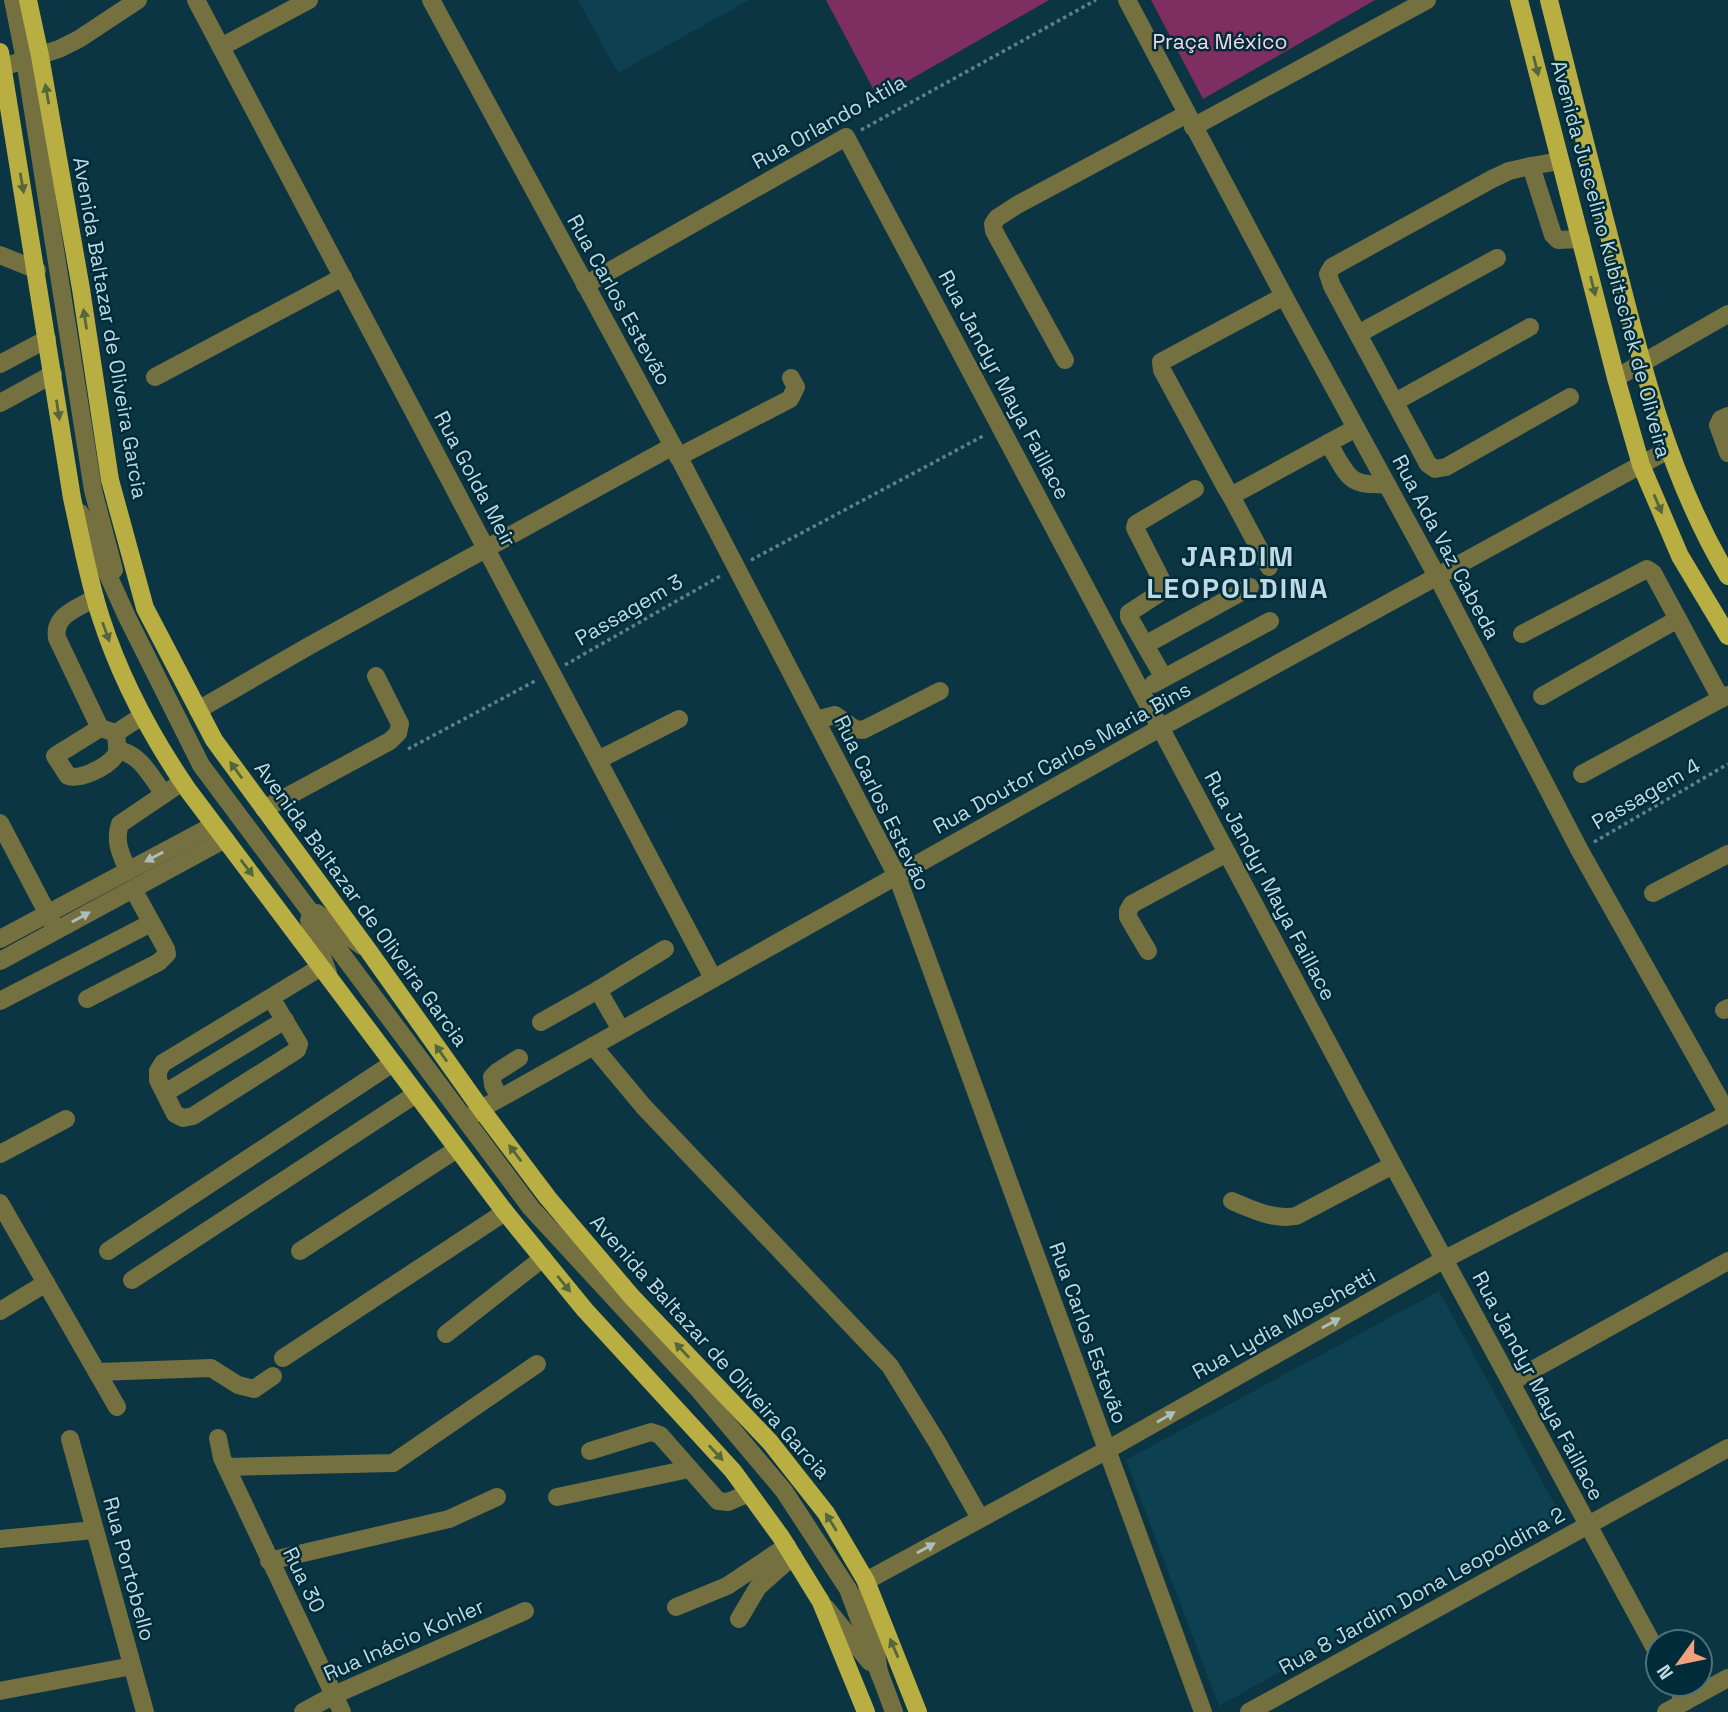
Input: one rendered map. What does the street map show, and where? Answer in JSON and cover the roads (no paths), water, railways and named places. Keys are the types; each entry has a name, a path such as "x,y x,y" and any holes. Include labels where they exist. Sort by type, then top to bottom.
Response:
{"main road":[{"name":"Avenida Baltazar de Oliveira Garcia","path":"28,0 33,58 78,275 110,480 145,608 198,710 214,740 548,1198 632,1297 770,1442 826,1513 866,1581 918,1712"},
{"name":"Avenida Juscelino Kubitschek de Oliveira","path":"1519,0 1616,378 1641,465 1680,556 1728,636"},
{"name":"Avenida Juscelino Kubitschek de Oliveira","path":"1549,0 1641,363 1668,450 1704,536 1723,555 1728,576"},
{"path":"1,60 72,498 95,598 121,671 142,716 182,782 505,1212 594,1319 733,1471 749,1493 790,1551 821,1602 866,1712"}],"street":[{"path":"13,0 33,58 93,490 127,617"},
{"path":"1,60 33,58 79,39 138,0"},
{"name":"Rua Golda Meir","path":"196,0 713,978"},
{"path":"221,47 309,0"},
{"name":"Rua Carlos Estevão","path":"431,0 676,452 897,876 1203,1712"},
{"name":"Rua Ada Vaz Cabeda","path":"1127,0 1438,578 1580,850 1728,1114"},
{"path":"1065,360 993,224 997,218 1017,205 1190,121 1427,0"},
{"name":"Rua Orlando Atila","path":"585,285 846,137"},
{"name":"Rua Jandyr Maya Faillace","path":"846,137 1443,1260 1644,1629"},
{"path":"1560,161 1509,171 1492,179 1332,267 1328,274 1332,286 1429,464 1435,469 1446,467 1570,397"},
{"path":"1531,166 1553,235 1558,240 1581,239"},
{"path":"0,255 37,270"},
{"path":"1358,334 1497,258"},
{"path":"155,377 342,277"},
{"path":"1269,567 1162,370 1161,362 1284,296"},
{"path":"1616,378 1728,314"},
{"path":"1395,402 1531,327"},
{"path":"0,364 47,339"},
{"path":"0,403 53,374"},
{"path":"198,710 486,548 676,452 790,399 796,387 791,378"},
{"path":"1728,416 1721,419 1718,425 1728,453"},
{"path":"1231,496 1356,428"},
{"path":"1328,443 1353,481 1366,485 1386,484"},
{"name":"Rua Doutor Carlos Maria Bins","path":"446,1133 500,1098 1160,728 1668,450"},
{"path":"110,480 127,617"},
{"path":"1164,678 1129,617 1129,612 1161,592 1162,581 1135,528 1136,524 1195,489"},
{"path":"72,498 127,617 201,765 531,1209 698,1389 784,1491 848,1589 894,1712"},
{"path":"1521,634 1647,569 1653,573 1724,697 1582,774"},
{"path":"1145,645 1250,587"},
{"path":"95,598 60,619 55,627 57,638 111,737 139,760 164,794"},
{"path":"1542,696 1678,619"},
{"path":"1140,692 1270,621"},
{"path":"264,809 390,741 398,733 400,724 376,676"},
{"path":"816,720 835,715 855,729 863,730 940,691"},
{"path":"111,737 142,716"},
{"path":"598,760 678,719"},
{"path":"128,871 118,848 116,835 120,824 182,782"},
{"path":"0,823 56,931"},
{"path":"0,939 128,871 219,832"},
{"path":"0,961 133,889 219,832"},
{"path":"1148,951 1128,917 1132,905 1227,853"},
{"path":"1653,893 1728,854"},
{"path":"88,999 164,958 166,950 133,889"},
{"path":"303,903 368,950"},
{"path":"271,998 299,1044 297,1050 193,1116 183,1118 175,1114 158,1080 158,1072 163,1063 271,998 326,973 303,903"},
{"path":"0,1001 152,923"},
{"path":"541,1022 665,949"},
{"path":"598,990 621,1030"},
{"path":"164,1093 285,1020"},
{"path":"593,1046 644,1108 890,1366 980,1518"},
{"path":"500,1098 492,1077 519,1058"},
{"path":"107,1251 393,1063"},
{"path":"132,1280 416,1094"},
{"name":"Rua Lydia Moschetti","path":"866,1581 1107,1450 1443,1260 1728,1114"},
{"path":"0,1154 66,1119"},
{"path":"300,1251 457,1149"},
{"path":"1232,1201 1282,1219 1296,1216 1393,1165"},
{"path":"0,1203 117,1407"},
{"path":"283,1358 505,1212"},
{"path":"446,1334 543,1258"},
{"path":"1511,1382 1728,1261"},
{"path":"0,1311 46,1283"},
{"path":"227,1468 393,1463 537,1364"},
{"path":"97,1372 211,1368 238,1385 254,1389 273,1376"},
{"path":"590,1451 651,1432 660,1436 718,1501 728,1502 749,1493"},
{"name":"Rua 30","path":"218,1438 222,1458 342,1712"},
{"name":"Rua Portobello","path":"71,1439 145,1712"},
{"name":"Rua 8 Jardim Dona Leopoldina 2","path":"1249,1712 1728,1448"},
{"path":"557,1497 689,1469"},
{"path":"269,1561 449,1519 498,1497"},
{"path":"0,1539 94,1530"},
{"path":"676,1606 727,1586 790,1551"},
{"path":"739,1619 758,1587 790,1551"},
{"path":"866,1581 879,1673"},
{"path":"821,1602 879,1673"},
{"name":"Rua Inácio Kohler","path":"303,1712 334,1695 525,1611"},
{"path":"0,1691 132,1666"},
{"path":"1666,1712 1728,1678"},
{"path":"1683,1698 1685,1702"}],"district":[{"name":"JARDIM LEOPOLDINA","path":"1238,572"}],"park label":[{"name":"Praça México","path":"1220,42"}]}
